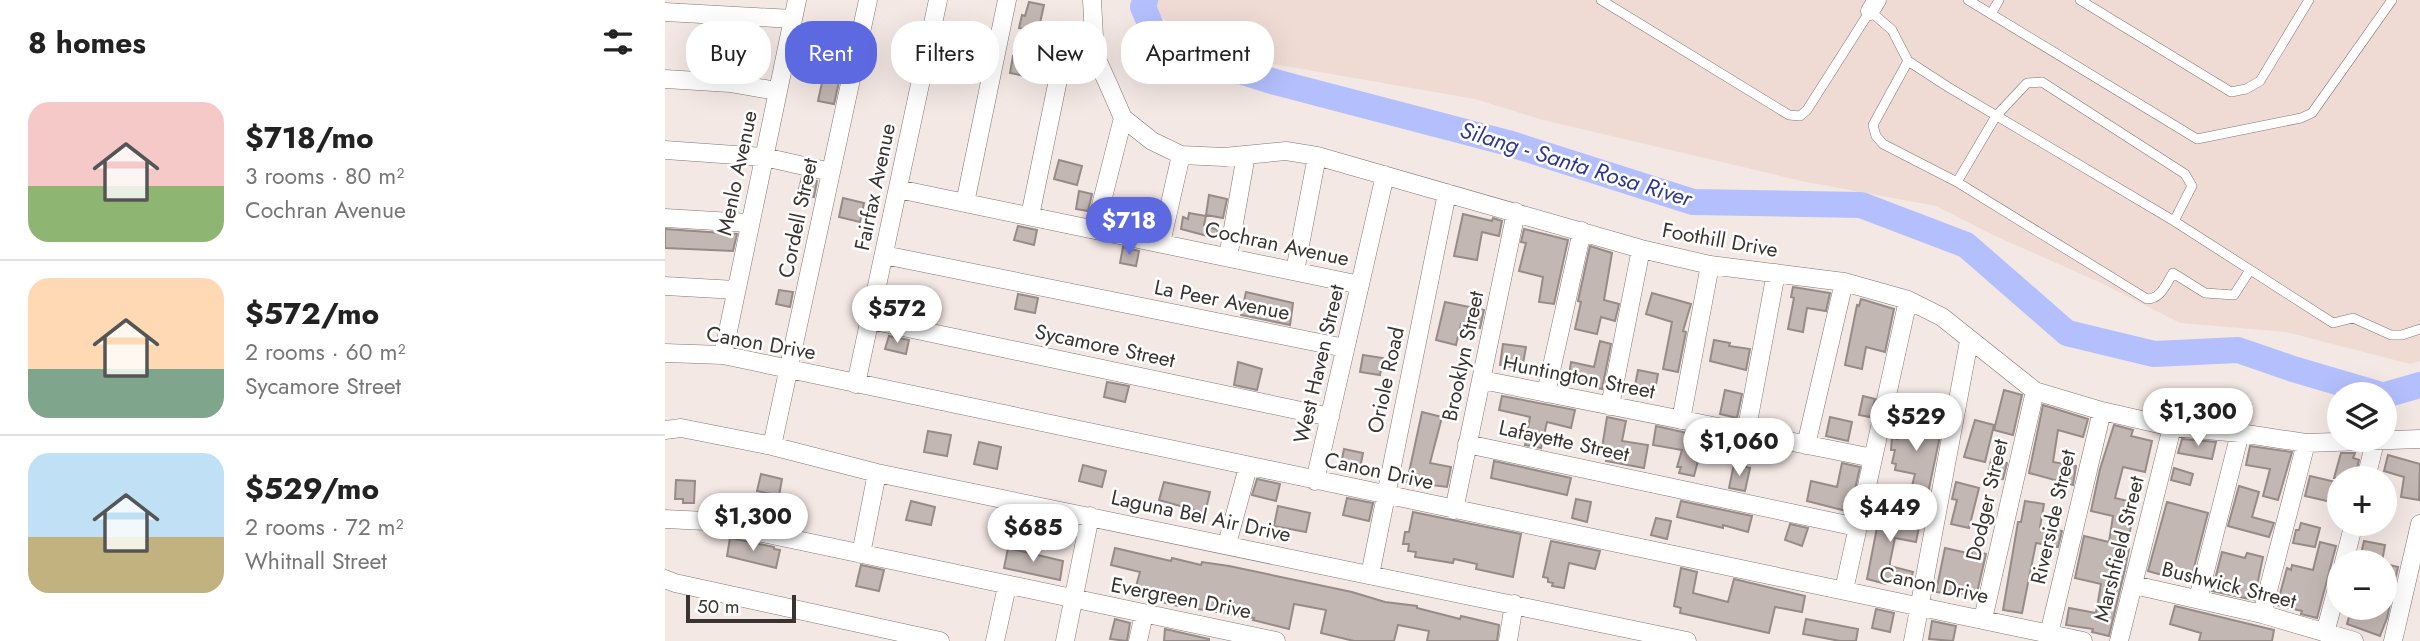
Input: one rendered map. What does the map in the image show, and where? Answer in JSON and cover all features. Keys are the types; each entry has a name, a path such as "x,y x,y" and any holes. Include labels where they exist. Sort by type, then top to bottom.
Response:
{"street":[{"name":"Menlo Avenue","path":"723,355 797,0"},
{"name":"Cordell Street","path":"772,446 869,0"},
{"name":"Fairfax Avenue","path":"856,384 938,0"},
{"path":"965,203 1007,0"},
{"name":"Foothill Drive","path":"1093,0 1094,21"},
{"path":"665,12 793,19"},
{"path":"665,79 730,83 777,92"},
{"name":"Foothill Drive","path":"1107,82 1123,118 1152,141 1181,155 1224,157 1286,151 1318,156 1641,249 1710,265 1844,282 1908,300 1942,317 2035,391 2102,411 2172,426 2306,443 2327,443"},
{"path":"1030,216 1057,84"},
{"path":"1095,229 1123,118"},
{"path":"665,150 764,157 831,172"},
{"path":"1161,243 1181,155"},
{"path":"1228,257 1246,155"},
{"path":"1294,271 1318,156"},
{"name":"West Haven Street","path":"1315,481 1385,175"},
{"name":"Cochran Avenue","path":"898,189 1360,285"},
{"name":"Oriole Road","path":"1370,575 1447,193"},
{"name":"Brooklyn Street","path":"1454,510 1516,212"},
{"path":"665,218 749,223"},
{"path":"1546,393 1582,231"},
{"path":"1610,406 1641,249"},
{"name":"La Peer Avenue","path":"884,255 1345,348"},
{"path":"1681,420 1710,265"},
{"path":"1747,433 1776,273"},
{"path":"1806,445 1844,282"},
{"path":"665,286 736,290"},
{"path":"1843,590 1908,300"},
{"name":"Sycamore Street","path":"870,320 1330,417"},
{"path":"1913,641 1969,341"},
{"name":"Canon Drive","path":"665,353 723,355 2083,641"},
{"name":"Huntington Street","path":"1482,380 1873,458"},
{"name":"Dodger Street","path":"1983,619 2035,391"},
{"name":"Riverside Street","path":"2049,634 2102,411"},
{"name":"Marshfield Street","path":"2119,641 2172,426"},
{"name":"Laguna Bel Air Drive","path":"665,430 681,428 772,446 877,473 1514,604 1649,637 1687,641"},
{"path":"2198,599 2240,433"},
{"name":"Foothill Drive","path":"2397,441 2420,439"},
{"path":"2262,614 2306,443"},
{"name":"Lafayette Street","path":"1467,444 1857,527"},
{"path":"1227,544 1248,467"},
{"path":"861,554 877,473"},
{"path":"1065,641 1090,516"},
{"name":"Evergreen Drive","path":"665,519 706,521 1276,641"},
{"path":"2393,641 2420,524"},
{"path":"665,579 940,641"},
{"name":"Bushwick Street","path":"2134,585 2262,614 2354,641"},
{"path":"995,641 1007,586"},
{"path":"1507,641 1514,604"},
{"path":"1138,641 1144,614"},
{"path":"2325,633 2328,620"}],"lane":[{"path":"1601,0 1789,116 1800,116 1807,110 1874,6 1892,30 1908,61 2174,221 2333,323 2353,318 2391,335 2402,335 2420,329"},
{"path":"1968,0 2197,139 2301,118 2312,113 2392,0"},
{"path":"1990,14 1999,0"},
{"path":"2080,0 2231,92 2246,89 2260,81 2309,0"},
{"path":"1908,61 1873,125 1875,135 1883,144 1957,182 2147,299 2158,296 2173,274 2205,293 2234,295 2250,270"},
{"path":"1957,182 1996,116 2028,83 2042,82 2185,174 2192,186 2174,221"}],"shaded area":[{"path":"1156,0 2420,0 2420,361 2410,364 2286,332 2180,323 1936,206 1806,182 1543,120 1475,99 1274,64 1274,21 1166,21 1152,8"}],"building":[{"path":"1029,2 1044,5 1040,21 1021,21 1022,15 1025,16"},
{"path":"822,84 839,84 834,104 818,101"},
{"path":"1059,160 1082,166 1077,185 1054,179"},
{"path":"802,177 817,181 814,197 798,193"},
{"path":"1079,191 1092,194 1088,211 1076,209"},
{"path":"1209,195 1227,199 1223,218 1206,215"},
{"path":"843,198 864,203 860,222 839,217"},
{"path":"1189,213 1206,216 1204,225 1218,230 1215,238 1181,229 1183,217 1188,219"},
{"path":"1463,214 1502,221 1499,236 1482,232 1477,260 1454,256"},
{"path":"1018,226 1037,230 1034,245 1014,240"},
{"path":"665,229 737,234 733,251 665,248"},
{"path":"1524,229 1568,240 1554,304 1539,302 1543,277 1519,271 1526,243 1521,242"},
{"path":"1590,246 1612,253 1604,300 1619,304 1615,321 1601,317 1597,334 1575,329"},
{"path":"1123,247 1139,251 1136,266 1120,263"},
{"path":"1793,287 1830,293 1826,311 1807,308 1803,332 1788,329 1794,298 1791,297"},
{"path":"779,290 793,292 790,307 776,304"},
{"path":"1246,292 1293,303 1290,325 1241,315"},
{"path":"1652,293 1691,304 1683,331 1686,332 1678,372 1663,369 1672,322 1646,314"},
{"path":"1018,294 1038,298 1035,313 1015,309"},
{"path":"1861,299 1894,309 1885,352 1866,347 1862,369 1845,365 1857,305 1859,306"},
{"path":"1445,302 1484,310 1480,328 1461,324 1456,345 1436,340"},
{"path":"889,336 909,340 906,354 885,349"},
{"path":"1714,340 1730,343 1729,346 1750,349 1746,370 1710,361"},
{"path":"1600,341 1611,344 1602,389 1568,381 1571,362 1594,367"},
{"path":"1503,344 1526,347 1522,369 1500,365"},
{"path":"1363,355 1383,358 1380,375 1360,372"},
{"path":"1238,362 1262,369 1257,390 1234,385"},
{"path":"1638,370 1658,374 1654,395 1634,391"},
{"path":"1107,382 1129,386 1125,402 1104,397"},
{"path":"1725,390 1742,394 1737,418 1720,414"},
{"path":"2004,390 2022,395 2013,435 1994,430"},
{"path":"1502,396 1575,410 1571,428 1547,422 1541,448 1525,445 1530,417 1499,410"},
{"path":"1863,396 1875,399 1870,417 1859,415"},
{"path":"2043,405 2088,419 2083,437 2058,430 2053,462 2076,466 2073,485 2029,473"},
{"path":"1905,410 1923,414 1919,432 1940,436 1927,498 1910,494 1915,474 1895,470 1896,464 1892,463 1895,450 1891,450 1892,438 1898,439"},
{"path":"1422,412 1442,417 1430,463 1451,467 1447,487 1407,482"},
{"path":"1607,417 1626,421 1622,441 1648,445 1644,468 1606,461 1607,455 1601,454"},
{"path":"1830,417 1852,422 1848,441 1826,436"},
{"path":"1975,420 1994,425 1985,462 1964,457"},
{"path":"2114,425 2133,430 2131,436 2152,441 2145,472 2123,467 2115,498 2136,503 2126,549 2129,549 2125,569 2109,636 2092,632 2093,629 2066,625 2069,608 2096,613 2101,584 2075,578 2084,536 2109,542 2113,516 2091,511 2100,469"},
{"path":"1656,426 1727,442 1723,458 1700,453 1694,476 1679,473 1681,467 1677,467 1682,450 1653,445"},
{"path":"928,431 951,435 947,456 924,452"},
{"path":"2182,439 2216,442 2212,459 2178,453"},
{"path":"979,442 1001,447 997,469 974,464"},
{"path":"2250,446 2292,452 2278,500 2263,496 2270,469 2246,465"},
{"path":"1344,449 1363,453 1359,473 1340,469"},
{"path":"2341,453 2355,453 2353,458 2359,460 2358,466 2337,466"},
{"path":"2388,455 2420,464 2419,500 2401,497 2404,477 2397,475 2397,466 2385,466"},
{"path":"1991,460 2007,463 2003,479 1988,476"},
{"path":"1494,461 1571,478 1567,495 1491,478"},
{"path":"1842,463 1860,467 1850,512 1807,501 1811,481 1837,487"},
{"path":"1734,464 1750,468 1745,491 1729,488"},
{"path":"1083,465 1106,471 1102,487 1079,481"},
{"path":"2174,468 2193,474 2190,485 2171,480"},
{"path":"761,474 782,479 779,496 757,491"},
{"path":"2310,476 2327,480 2327,501 2305,496"},
{"path":"1257,479 1280,484 1276,501 1252,495"},
{"path":"676,480 695,481 694,503 683,503 683,499 675,499"},
{"path":"1164,482 1210,492 1205,513 1159,500"},
{"path":"1956,482 1979,488 1969,528 1951,524 1957,500 1952,499"},
{"path":"2239,486 2259,492 2252,517 2274,523 2269,537 2228,526"},
{"path":"1885,496 1903,499 1899,523 1919,527 1916,542 1895,538 1890,562 1890,566 1913,572 1909,585 1887,580 1886,584 1867,579"},
{"path":"1347,498 1373,503 1369,521 1343,515"},
{"path":"1576,499 1591,502 1587,522 1572,518"},
{"path":"911,501 935,507 931,525 906,520"},
{"path":"1681,501 1752,516 1748,532 1677,517"},
{"path":"2025,501 2044,504 2040,527 2062,531 2058,547 2036,543 2022,613 2003,610 2018,522 2021,522"},
{"path":"2167,502 2208,513 2190,583 2148,571"},
{"path":"1278,506 1310,513 1306,532 1274,526"},
{"path":"1413,512 1521,534 1513,577 1476,569 1477,564 1454,559 1453,563 1415,557 1416,552 1408,551 1409,544 1403,544 1405,532 1409,532"},
{"path":"1656,518 1671,521 1667,539 1651,535"},
{"path":"2301,523 2320,528 2315,547 2293,543"},
{"path":"1790,524 1808,528 1802,546 1785,540"},
{"path":"730,538 780,550 776,568 727,556"},
{"path":"1551,541 1600,551 1595,569 1569,563 1564,588 1552,586 1553,583 1548,582 1548,578 1543,577"},
{"path":"2364,541 2385,545 2384,550 2362,550"},
{"path":"2320,542 2336,546 2335,550 2327,550 2327,580 2317,618 2277,605 2287,568 2291,570 2292,565 2313,570"},
{"path":"1008,548 1063,561 1060,580 1004,568"},
{"path":"1115,548 1171,561 1172,558 1201,565 1202,562 1229,566 1352,592 1385,602 1417,606 1460,619 1461,616 1491,623 1499,625 1497,641 1427,641 1429,631 1398,625 1394,641 1354,641 1321,633 1326,610 1294,604 1289,629 1253,620 1254,618 1173,605 1142,597 1143,592 1135,590 1140,572 1111,565"},
{"path":"1945,548 1986,554 1976,597 1936,592"},
{"path":"2222,552 2245,558 2247,553 2263,557 2254,600 2212,591"},
{"path":"861,565 884,570 879,591 856,586"},
{"path":"1681,568 1697,572 1693,593 1728,602 1734,579 1805,596 1802,612 1775,607 1769,633 1680,613 1681,608 1674,606"},
{"path":"2175,606 2274,630 2272,641 2199,641 2201,633 2170,624"},
{"path":"1876,609 1894,613 1890,632 1872,628"},
{"path":"1115,619 1130,623 1127,641 1110,639"},
{"path":"1806,619 1858,629 1856,641 1803,634"},
{"path":"2348,620 2386,620 2380,636 2347,624"},
{"path":"1932,621 1956,626 1953,641 1929,639"},
{"path":"1165,629 1209,639 1209,641 1164,641"}],"waterway":[{"name":"Silang - Santa Rosa River","path":"1145,0 1143,7 1155,35 1186,54 1275,82 1508,143 1693,202 1861,205 1966,245 2067,333 2154,354 2238,350 2337,382"},
{"name":"Silang - Santa Rosa River","path":"2397,392 2420,385"}]}
